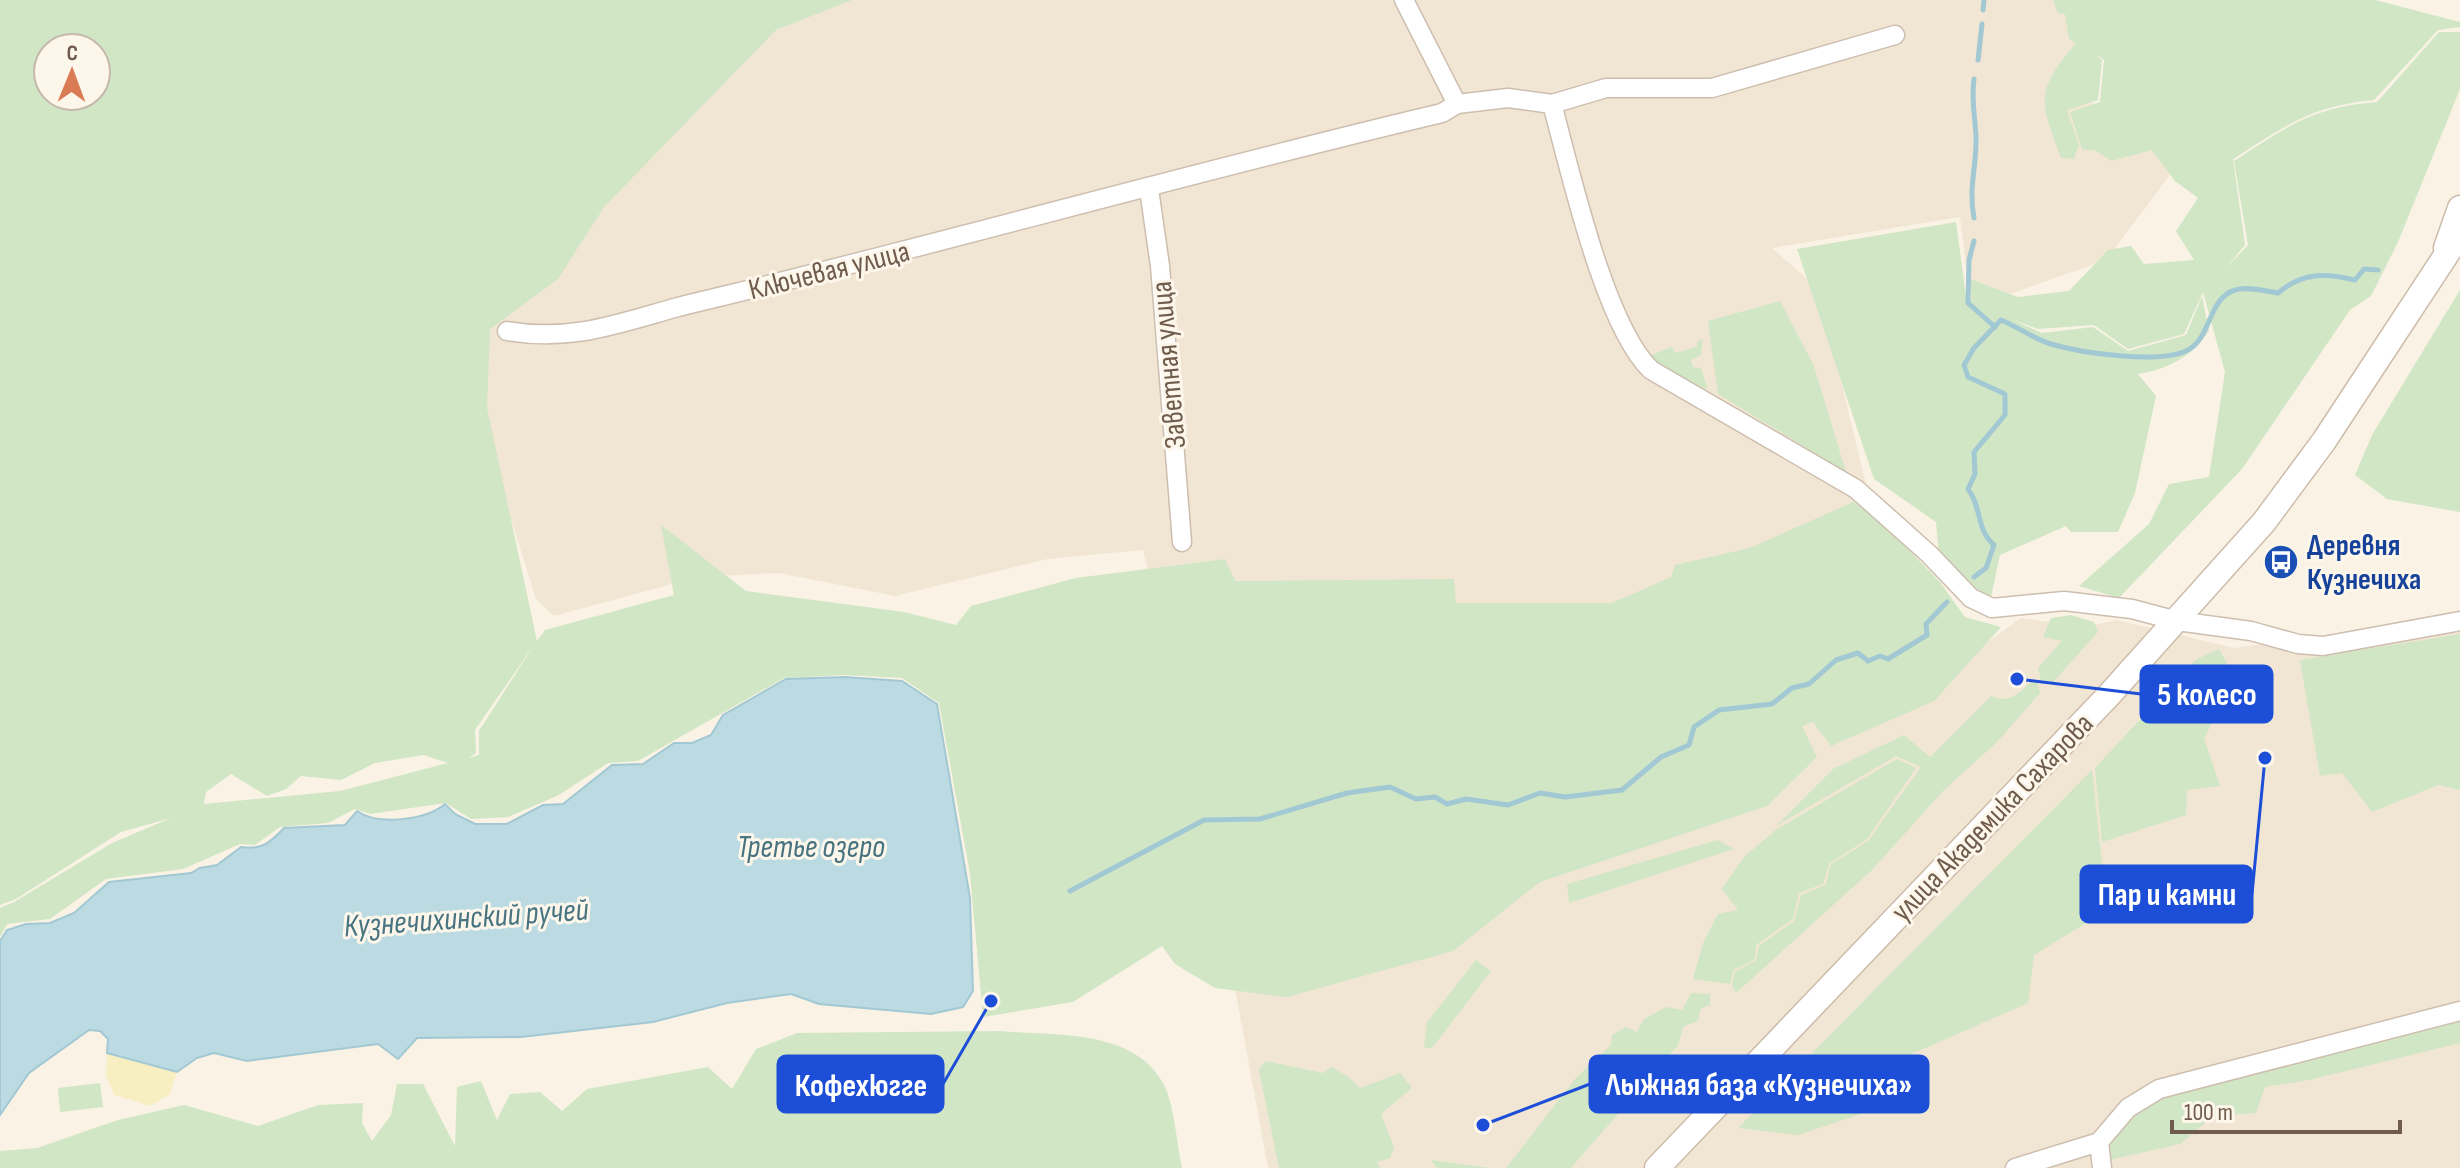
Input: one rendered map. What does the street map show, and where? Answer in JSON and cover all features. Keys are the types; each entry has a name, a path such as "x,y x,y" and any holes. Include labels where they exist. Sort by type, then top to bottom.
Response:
{"main road":[{"name":"улица Академика Сахарова","path":"2444,254 2460,208"},
{"name":"улица Академика Сахарова","path":"1657,1168 2177,621 2264,522 2324,441 2460,234"}],"street":[{"path":"1404,0 1457,104"},
{"path":"1895,35 1712,88 1606,88 1552,104 1600,267 1641,361 1651,370 1856,489 1919,544 1971,598 1992,608 2064,601 2132,609 2177,621 2323,646 2460,621"},
{"name":"Ключевая улица","path":"507,331 543,337 596,331 1149,189 1269,153 1442,113 1457,104 1508,98 1552,104"},
{"name":"Заветная улица","path":"1149,189 1160,266 1182,542"},
{"path":"2015,1168 2099,1142 2128,1108 2159,1089 2460,1011"},
{"path":"2099,1142 2102,1168"}],"shaded area":[{"path":"826,0 2099,0 2090,136 2197,139 2106,260 1971,308 1960,217 1772,248 1819,289 1870,501 1844,609 1933,681 2021,618 2083,627 2117,620 2234,648 2460,618 2460,1168 1268,1168 1204,820 1143,550 1048,559 895,596 779,573 698,577 554,616 536,599 483,430 490,322 772,24"}],"green space":[{"path":"0,0 852,0 776,30 604,207 558,279 490,329 487,408 537,641 545,630 674,595 661,525 746,591 904,612 956,625 971,606 1076,578 1225,559 1235,581 1454,579 1456,603 1612,603 1671,577 1675,565 1750,548 1853,502 1880,520 1939,581 1965,617 2001,627 1934,701 1831,746 1813,722 1802,726 1817,757 1767,806 1540,882 1453,951 1287,997 1215,988 1175,964 1162,946 1073,1002 983,1017 970,874 939,703 902,678 844,675 784,678 638,761 608,763 559,795 508,817 471,819 446,803 370,814 355,809 328,823 280,827 255,845 240,844 183,869 106,879 50,919 7,924 0,937 0,908 14,902 112,843 171,818 121,832 16,899 0,905","holes":["536,642 479,731 479,755 469,758 476,753 475,730","424,755 448,763 340,791 204,804 206,792 231,774 267,796 286,789 301,776 341,780 375,763"]},
{"path":"2053,0 2375,0 2460,22 2460,27 2438,30 2374,100 2333,107 2299,119 2233,159 2245,245 2225,269 2248,245 2234,161 2285,129 2317,114 2377,102 2439,32 2460,32 2460,89 2398,242 2371,296 2350,310 2242,469 2119,598 2079,586 2149,524 2169,484 2209,477 2225,372 2203,292 2184,334 2128,349 2094,325 2038,329 2013,320 2042,333 2093,327 2128,351 2186,335 2202,296 2209,331 2195,348 2178,360 2160,369 2138,374 2156,396 2135,493 2118,532 2071,532 2066,526 2000,555 1990,602 1939,555 1936,522 1874,479 1797,249 1956,222 1966,296 1972,299 1970,279 2018,297 2069,291 2108,250 2131,246 2144,264 2194,260 2176,231 2198,198 2175,181 2152,150 2111,161 2097,151 2082,149 2070,112 2100,102 2104,60 2096,54 2102,60 2098,100 2067,110 2079,145 2074,159 2061,158 2045,109 2045,98 2053,74 2076,43 2069,39 2065,14 2058,13"},
{"path":"2460,290 2460,512 2387,499 2355,475 2372,435"},
{"path":"1780,301 1814,366 1846,472 1718,394 1708,321"},
{"path":"1703,339 1701,355 1691,360 1693,367 1701,368 1708,390 1662,368 1649,356 1672,347 1675,353 1697,347 1697,342"},
{"path":"2071,615 2094,622 2098,632 2053,682 2041,680 2038,668 2062,641 2043,637 2051,618"},
{"path":"2460,634 2460,790 2438,785 2372,812 2342,773 2320,776 2300,660"},
{"path":"2219,649 2236,679 2204,738 2220,786 2187,790 2186,815 2102,842 2095,768 2195,660"},
{"path":"2032,681 2037,681 2040,693 1997,742 1943,791 1873,869 1736,993 1732,985 1735,972 1756,960 1759,946 1794,921 1801,895 1826,885 1830,865 1868,841 1921,767 1896,756 1776,826 1833,769 1904,735 1930,757 1991,696 2009,698"},
{"path":"1897,759 1916,768 1867,839 1829,864 1823,884 1799,893 1793,919 1756,945 1755,959 1734,970 1730,984 1693,979 1703,943 1718,914 1738,910 1722,889 1744,857 1777,829"},
{"path":"2092,770 2107,910 2034,955 2028,1003 1891,1063 1876,1109 1798,1135 1738,1128"},
{"path":"1718,840 1734,849 1569,903 1567,884"},
{"path":"1476,960 1491,971 1432,1048 1424,1048 1427,1022"},
{"path":"1691,993 1710,994 1710,1005 1701,1008 1698,1021 1684,1026 1678,1045 1571,1168 1506,1168 1575,1079 1611,1045 1612,1035 1626,1027 1637,1032 1644,1019 1666,1007 1682,1010"},
{"path":"2460,1019 2460,1043 2309,1080 2265,1087 2256,1113 2213,1116 2180,1144 2105,1161 2106,1141 2138,1106 2166,1091"},
{"path":"999,1031 1090,1038 1132,1052 1150,1065 1167,1091 1182,1168 0,1168 0,1151 37,1148 118,1120 184,1105 258,1126 318,1105 363,1103 362,1123 372,1141 391,1115 397,1084 423,1084 455,1146 457,1087 481,1081 497,1120 510,1094 540,1092 562,1111 587,1089 708,1067 732,1089 756,1049 797,1033"},
{"path":"1265,1061 1323,1073 1331,1067 1349,1077 1360,1088 1400,1073 1412,1088 1381,1114 1394,1147 1390,1158 1377,1162 1380,1168 1279,1168 1259,1070"},
{"path":"100,1083 103,1107 60,1112 58,1088"},
{"path":"1431,1160 1490,1168 1437,1168"}],"sand":[{"path":"107,1053 177,1072 170,1094 150,1106 114,1095 106,1075"}],"water":[{"name":"Третье озеро","path":"845,677 902,681 937,704 970,898 973,991 963,1007 931,1014 819,1004 791,994 727,1003 653,1022 521,1037 417,1038 398,1059 378,1044 247,1061 214,1053 197,1058 177,1072 107,1053 108,1039 100,1031 89,1030 29,1073 0,1115 0,941 7,930 26,924 50,923 74,913 109,882 191,873 217,865 241,847 265,844 284,828 345,825 357,811 377,818 402,819 426,814 445,804 455,814 475,824 507,824 543,805 563,804 612,765 643,764 674,743 692,743 711,735 723,715 786,679"}],"waterway":[{"path":"1983,10 1984,0"},
{"path":"1978,60 1982,24"},
{"path":"1974,79 1974,218"},
{"path":"1974,241 1969,260 1968,303 1995,327"},
{"name":"Кузнечихинский ручей","path":"1974,577 1986,568 1994,545 1984,532 1968,489 1975,474 1974,452 2005,415 2005,394 1968,377 1964,365 1974,348 2001,320 2038,339 2064,347 2119,356 2173,355 2186,351 2201,338 2219,302 2235,290 2278,293 2305,278 2333,276 2355,280 2364,269 2378,270"},
{"name":"Кузнечихинский ручей","path":"1070,891 1204,820 1260,819 1347,793 1390,787 1416,799 1435,797 1447,804 1466,799 1508,805 1540,793 1565,797 1622,790 1661,757 1689,745 1694,727 1719,710 1772,704 1792,688 1809,684 1836,660 1858,653 1868,661 1880,656 1888,659 1927,635 1926,624 1947,602"}],"place":[{"name":"Деревня Кузнечиха","path":"2281,562"},
{"name":"5 колесо","path":"2017,679"},
{"name":"Пар и камни","path":"2265,758"},
{"name":"Кофехюгге","path":"991,1001"},
{"name":"Лыжная база «Кузнечиха»","path":"1483,1125"}]}
